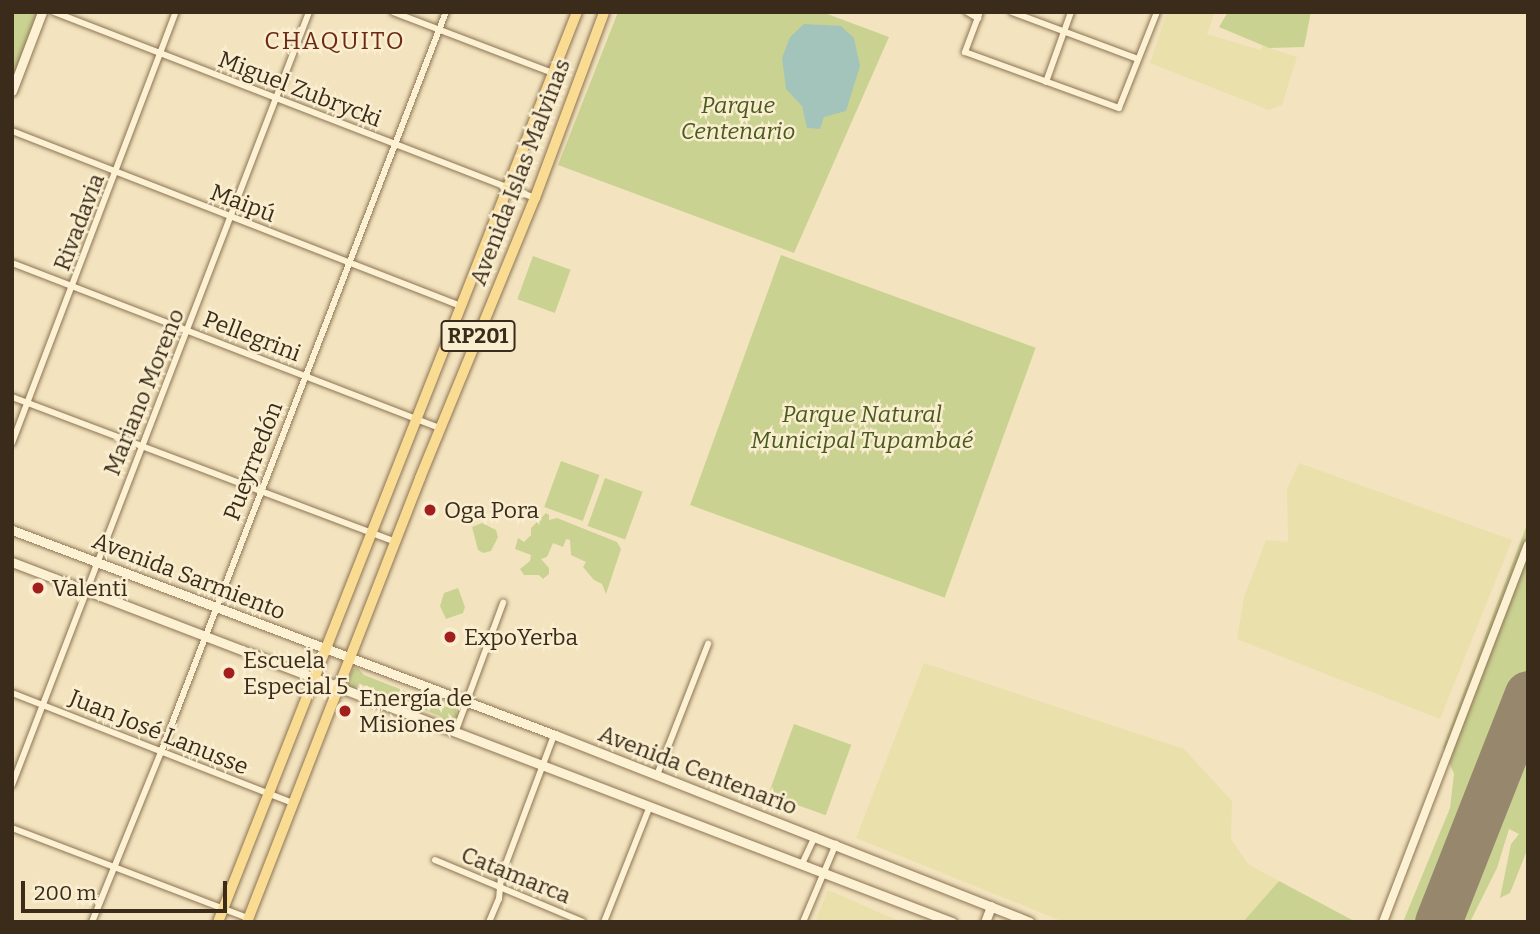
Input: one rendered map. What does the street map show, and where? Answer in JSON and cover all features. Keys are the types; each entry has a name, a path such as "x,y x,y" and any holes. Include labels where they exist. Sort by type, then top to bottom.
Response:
{"main road":[{"path":"12,91 42,12"},
{"name":"Avenida Islas Malvinas","path":"324,650 577,12"},
{"name":"Avenida Islas Malvinas","path":"350,660 440,428 534,198 604,12"},
{"name":"Avenida Sarmiento","path":"12,530 350,660"},
{"path":"12,562 952,922"},
{"name":"RP201","path":"218,922 324,650"},
{"name":"RP201","path":"248,920 350,660"},
{"name":"Avenida Centenario","path":"350,660 554,735 1030,922"},
{"path":"985,922 991,906"}],"street":[{"name":"Miguel Zubrycki","path":"54,12 534,198"},
{"name":"Rivadavia","path":"12,443 176,12"},
{"name":"Mariano Moreno","path":"12,785 45,705 85,589 140,446 189,330 309,12"},
{"path":"393,12 553,73"},
{"name":"Pueyrredón","path":"92,922 112,866 161,752 304,374 446,12"},
{"path":"967,12 979,15 965,52 1119,108 1157,12"},
{"path":"1012,12 1138,59"},
{"path":"1046,82 1071,12"},
{"name":"Maipú","path":"12,131 461,306"},
{"name":"Pellegrini","path":"12,263 440,428"},
{"path":"12,397 396,542"},
{"path":"1383,922 1528,545"},
{"path":"455,733 468,704 503,603"},
{"path":"657,775 708,644"},
{"name":"Juan José Lanusse","path":"12,693 292,803"},
{"path":"489,922 499,898 498,888 554,735"},
{"path":"604,922 650,806"},
{"path":"12,828 248,920"},
{"path":"802,864 815,836"},
{"path":"803,922 835,844"},
{"name":"Catamarca","path":"435,860 583,922"}],"shaded area":[{"path":"1167,12 1215,12 1207,34 1260,50 1263,46 1297,57 1282,105 1269,110 1150,63"},
{"path":"1299,463 1512,540 1440,719 1237,639 1244,597 1266,540 1288,542 1287,489"},
{"path":"924,663 1184,749 1232,801 1231,839 1248,864 1279,881 1243,922 1064,922 856,838"},
{"path":"828,890 901,922 815,922"}],"green space":[{"path":"12,12 44,12 12,90"},
{"name":"Parque Centenario","path":"618,12 822,12 889,37 794,253 558,165"},
{"path":"1228,12 1311,12 1304,47 1269,48 1219,27"},
{"name":"Parque Natural Municipal Tupambaé","path":"781,255 1036,348 945,598 690,505"},
{"path":"533,256 571,270 555,313 517,299"},
{"path":"561,461 600,475 583,521 544,507"},
{"path":"605,478 643,492 625,540 588,526"},
{"path":"546,513 549,520 557,518 617,542 621,549 606,594 602,584 594,580 583,567 586,562 571,555 570,540 566,539 563,547 553,543 547,557 541,559 549,568 549,574 543,579 539,575 524,575 520,569 530,561 531,555 515,549 518,538 524,542 531,535 531,528"},
{"path":"1528,522 1528,848 1510,893 1500,898 1511,844 1519,834 1509,829 1497,868 1470,922 1403,922 1450,808 1454,774 1443,747"},
{"path":"482,523 496,530 498,537 491,551 483,553 478,550 472,527"},
{"path":"458,588 465,607 463,613 446,619 440,606 444,593"},
{"path":"358,668 364,675 446,707 456,707 457,717 446,724 442,717 360,684 354,688 349,686 353,669"},
{"path":"794,724 851,745 826,815 768,794"},
{"path":"1279,881 1356,922 1243,922"}],"water":[{"path":"804,24 841,26 854,38 860,66 846,111 824,117 820,129 807,128 802,106 786,89 782,58 790,37"}],"runway":[{"path":"1438,922 1528,694"}],"place":[{"name":"Oga Pora","path":"430,510"},
{"name":"Valenti","path":"38,588"},
{"name":"ExpoYerba","path":"450,637"},
{"name":"Escuela Especial 5","path":"229,673"},
{"name":"Energía de Misiones","path":"345,711"}],"district":[{"name":"CHAQUITO","path":"335,42"}]}
